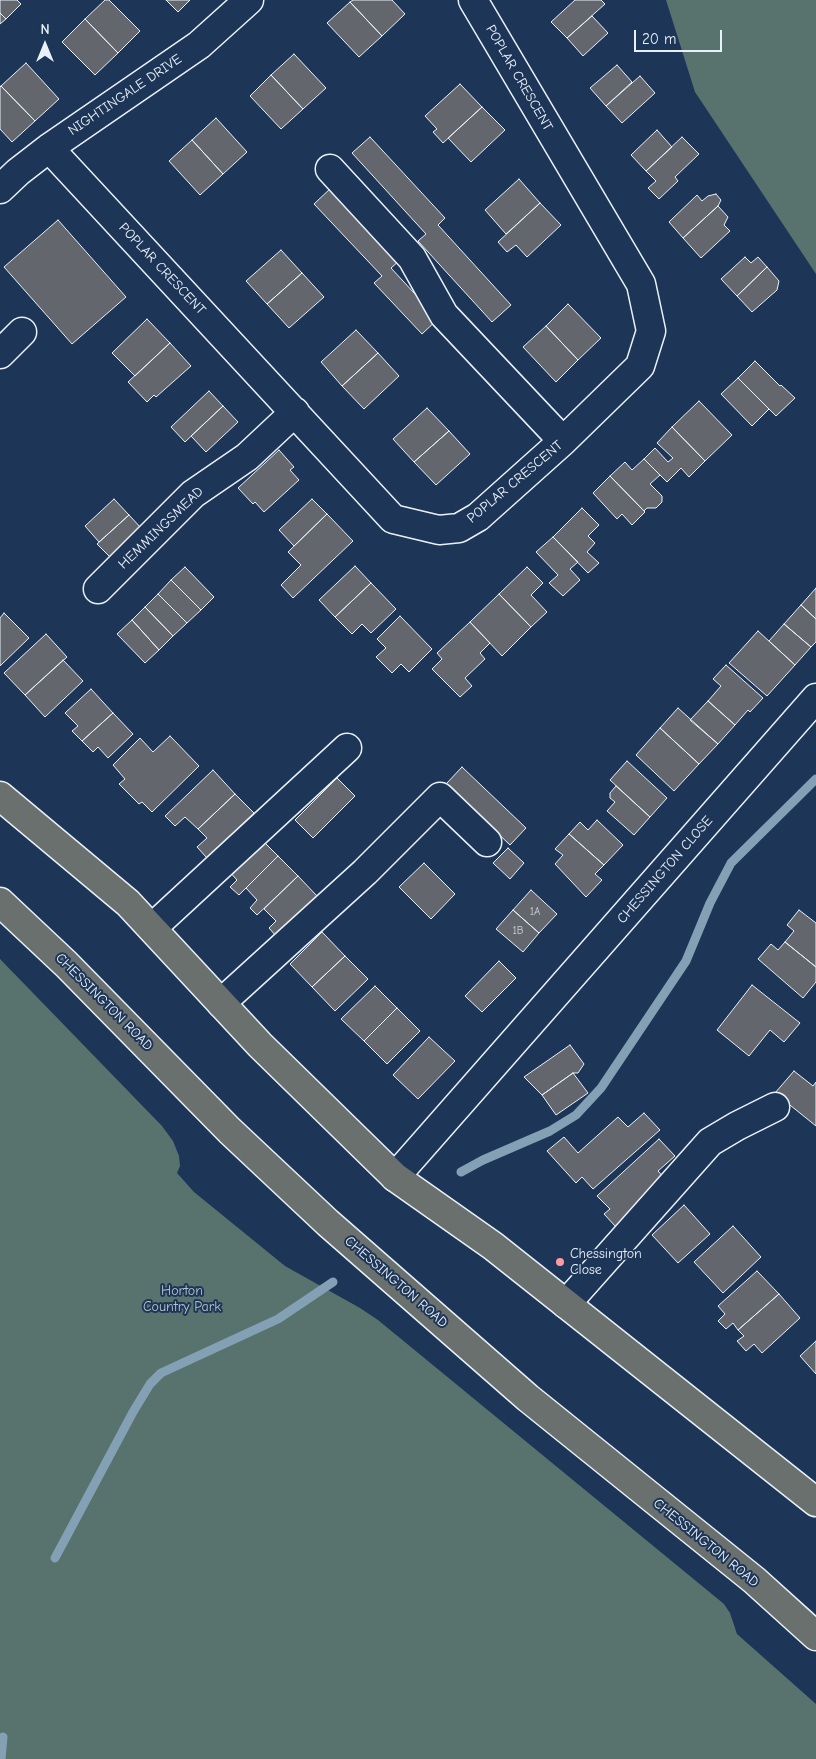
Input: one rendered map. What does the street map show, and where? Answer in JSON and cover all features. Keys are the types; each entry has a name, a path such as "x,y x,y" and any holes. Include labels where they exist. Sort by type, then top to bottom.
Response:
{"main road":[{"path":"0,796 128,903 260,1045 395,1177 493,1246 816,1502"},
{"name":"CHESSINGTON ROAD","path":"0,902 66,964 230,1130 328,1223 528,1398 754,1580 816,1636"}],"street":[{"name":"NIGHTINGALE DRIVE","path":"0,188 49,148 199,45 249,0"},
{"name":"POPLAR CRESCENT","path":"49,148 393,518 438,530 459,528 478,517 563,441 640,366 651,331 641,284 473,0"},
{"path":"330,170 412,258 444,315 563,441"},
{"path":"0,354 22,332"},
{"name":"HEMMINGSMEAD","path":"98,589 193,494 247,457 295,412"},
{"name":"CHESSINGTON CLOSE","path":"395,1177 811,714"},
{"path":"152,928 347,748"},
{"path":"222,1003 365,872 440,797 487,842"},
{"path":"566,1304 710,1142 775,1107"}],"green space":[{"path":"666,0 816,0 816,274 695,92"},
{"name":"Horton Country Park","path":"0,959 162,1126 173,1141 179,1156 180,1166 177,1173 194,1192 285,1266 378,1320 724,1604 730,1613 737,1634 816,1704 816,1759 0,1759"}],"building":[{"path":"0,0 17,0 21,4 6,19 0,13"},
{"path":"105,0 109,0 140,31 118,53 85,19"},
{"path":"166,0 190,0 178,12"},
{"path":"353,0 392,0 405,14 382,36 350,2"},
{"path":"575,0 601,0 605,4 567,38 551,22"},
{"path":"350,2 382,36 359,57 327,23"},
{"path":"0,13 6,19 0,24"},
{"path":"592,16 608,33 583,56 567,38"},
{"path":"85,19 118,53 95,75 62,42"},
{"path":"294,54 326,88 303,109 271,75"},
{"path":"26,63 59,99 35,121 1,86"},
{"path":"617,65 632,82 606,106 590,88"},
{"path":"271,75 303,109 281,129 250,96"},
{"path":"640,76 655,93 622,123 606,106"},
{"path":"460,84 482,107 443,143 433,132 437,129 425,116"},
{"path":"1,86 35,121 12,142 0,129"},
{"path":"482,107 505,130 471,162 448,138"},
{"path":"216,118 247,152 223,174 192,140"},
{"path":"657,130 672,147 646,171 631,155"},
{"path":"370,137 445,218 438,225 511,305 492,322 418,241 426,234 352,153"},
{"path":"682,137 699,154 675,177 678,181 659,199 648,188 656,181 646,171"},
{"path":"192,140 223,174 200,195 169,161"},
{"path":"519,179 540,203 506,234 485,210"},
{"path":"332,187 400,260 391,268 438,319 422,334 374,283 382,276 314,204"},
{"path":"716,194 721,200 718,206 683,238 669,222 697,195 702,201 708,196"},
{"path":"540,203 561,225 527,257 516,245 507,252 498,242"},
{"path":"718,206 728,217 724,225 730,231 701,258 683,238"},
{"path":"58,220 126,297 72,344 4,267"},
{"path":"281,250 302,273 267,304 246,281"},
{"path":"745,257 751,263 758,257 767,267 737,296 721,279"},
{"path":"767,267 779,281 777,290 752,312 737,296"},
{"path":"302,273 324,297 289,328 267,304"},
{"path":"568,304 601,338 578,360 546,326"},
{"path":"147,319 170,343 135,376 112,353"},
{"path":"546,326 578,360 556,382 523,347"},
{"path":"356,330 378,353 342,386 321,362"},
{"path":"170,343 191,366 156,397 154,395 147,402 128,382"},
{"path":"378,353 399,376 364,409 342,386"},
{"path":"755,361 795,398 776,416 738,378"},
{"path":"738,378 769,409 752,426 721,394"},
{"path":"209,391 223,406 185,442 171,427"},
{"path":"699,401 732,435 705,461 672,427"},
{"path":"223,406 238,422 206,452 191,436"},
{"path":"427,408 449,431 414,462 393,439"},
{"path":"672,427 705,461 689,477 681,468 667,482 644,459 655,448 668,462 673,458 657,443"},
{"path":"449,431 470,454 436,485 414,462"},
{"path":"279,450 294,467 290,470 299,480 264,512 255,502 253,504 238,488"},
{"path":"644,459 660,475 650,484 662,496 662,502 656,508 647,508 644,511 610,476 625,462 632,470"},
{"path":"610,476 645,512 632,525 622,514 617,519 593,493"},
{"path":"114,499 129,515 99,542 85,526"},
{"path":"312,499 327,514 294,546 279,530"},
{"path":"582,508 599,525 588,536 595,543 587,552 599,563 588,573 553,537"},
{"path":"327,514 353,541 293,598 281,585 301,565 288,552"},
{"path":"129,515 142,529 111,558 97,544"},
{"path":"553,537 578,562 570,569 580,580 563,596 549,583 558,575 536,552"},
{"path":"355,566 371,583 335,617 319,600"},
{"path":"185,567 214,597 201,610 171,580"},
{"path":"527,567 543,583 531,595 547,612 531,627 499,594"},
{"path":"171,580 201,610 187,623 158,594"},
{"path":"371,583 396,609 371,633 362,624 352,634 335,617"},
{"path":"816,588 816,619 801,605"},
{"path":"158,594 187,623 173,636 145,607"},
{"path":"499,594 531,627 502,656 470,622"},
{"path":"801,605 816,619 816,642 811,647 784,624"},
{"path":"145,607 173,636 159,650 132,620"},
{"path":"4,613 29,638 0,666 0,618"},
{"path":"400,616 432,649 409,672 401,664 392,673 376,657 386,648 377,639"},
{"path":"132,620 159,650 145,663 117,634"},
{"path":"470,622 490,643 480,653 485,659 465,678 472,686 460,697 432,669 442,659 437,653"},
{"path":"784,624 811,647 795,665 769,641"},
{"path":"758,631 795,665 767,696 729,663"},
{"path":"46,634 67,657 25,695 4,673"},
{"path":"63,660 83,681 45,717 25,695"},
{"path":"726,665 763,698 750,712 748,710 735,725 708,701 721,686 713,679"},
{"path":"91,689 113,713 82,741 72,731 78,726 65,713"},
{"path":"708,701 735,725 718,744 690,720"},
{"path":"678,708 718,744 699,764 660,728"},
{"path":"113,713 133,734 108,758 98,747 93,752 82,741"},
{"path":"660,728 699,764 674,791 636,755"},
{"path":"170,736 199,766 152,812 142,802 139,804 119,784 125,779 113,765 140,738 153,752"},
{"path":"627,761 667,798 650,817 610,780"},
{"path":"462,767 526,828 510,845 446,784"},
{"path":"213,770 235,794 198,829 185,817 175,826 165,816"},
{"path":"337,778 355,796 313,838 295,820"},
{"path":"616,786 650,817 634,835 607,811 615,802 610,798 610,793"},
{"path":"235,794 254,813 207,858 197,847 207,838 198,829"},
{"path":"597,820 623,845 604,865 569,834 580,822 588,830"},
{"path":"569,834 604,865 595,874 602,880 586,897 555,864 563,855 555,849"},
{"path":"260,838 278,856 239,895 230,887 237,880 228,870"},
{"path":"508,848 524,863 510,879 493,863"},
{"path":"278,856 298,876 257,915 250,908 257,900 246,888"},
{"path":"424,863 455,894 431,919 399,887"},
{"path":"298,876 318,897 276,936 269,928 276,921 264,909"},
{"path":"531,890 557,914 539,933 513,910"},
{"path":"513,910 539,933 523,952 496,929"},
{"path":"799,910 816,923 816,967 785,942 794,931 787,925"},
{"path":"322,932 345,956 312,987 290,964"},
{"path":"785,942 816,967 816,982 803,998 758,959 771,944 778,950"},
{"path":"345,956 368,979 335,1011 312,987"},
{"path":"499,961 516,978 482,1012 465,996"},
{"path":"752,985 800,1023 784,1042 770,1030 749,1056 717,1030"},
{"path":"375,986 397,1008 364,1041 341,1019"},
{"path":"397,1008 420,1031 387,1064 364,1041"},
{"path":"429,1037 455,1061 418,1099 393,1075"},
{"path":"570,1045 584,1064 578,1073 573,1073 542,1095 524,1077"},
{"path":"794,1071 813,1086 816,1082 816,1126 775,1093"},
{"path":"573,1073 588,1093 556,1115 542,1095"},
{"path":"644,1113 660,1130 593,1189 582,1177 576,1183 547,1151 564,1137 578,1153 618,1117 628,1127"},
{"path":"659,1139 675,1156 658,1171 667,1181 616,1227 604,1214 610,1209 597,1196"},
{"path":"684,1205 710,1234 678,1263 652,1235"},
{"path":"733,1226 761,1257 723,1293 694,1262"},
{"path":"757,1271 779,1294 738,1330 733,1323 726,1329 718,1321 725,1314 718,1306"},
{"path":"779,1294 800,1318 762,1353 754,1344 746,1351 737,1341 744,1336 738,1330"},
{"path":"816,1341 816,1374 800,1356"}],"waterway":[{"path":"461,1172 483,1160 550,1131 576,1115 601,1088 686,961 710,903 731,863 816,779"},
{"path":"55,1558 133,1412 150,1384 161,1373 278,1319 333,1282"},
{"path":"1,1759 3,1737"}],"place":[{"name":"Chessington Close","path":"560,1262"}]}
